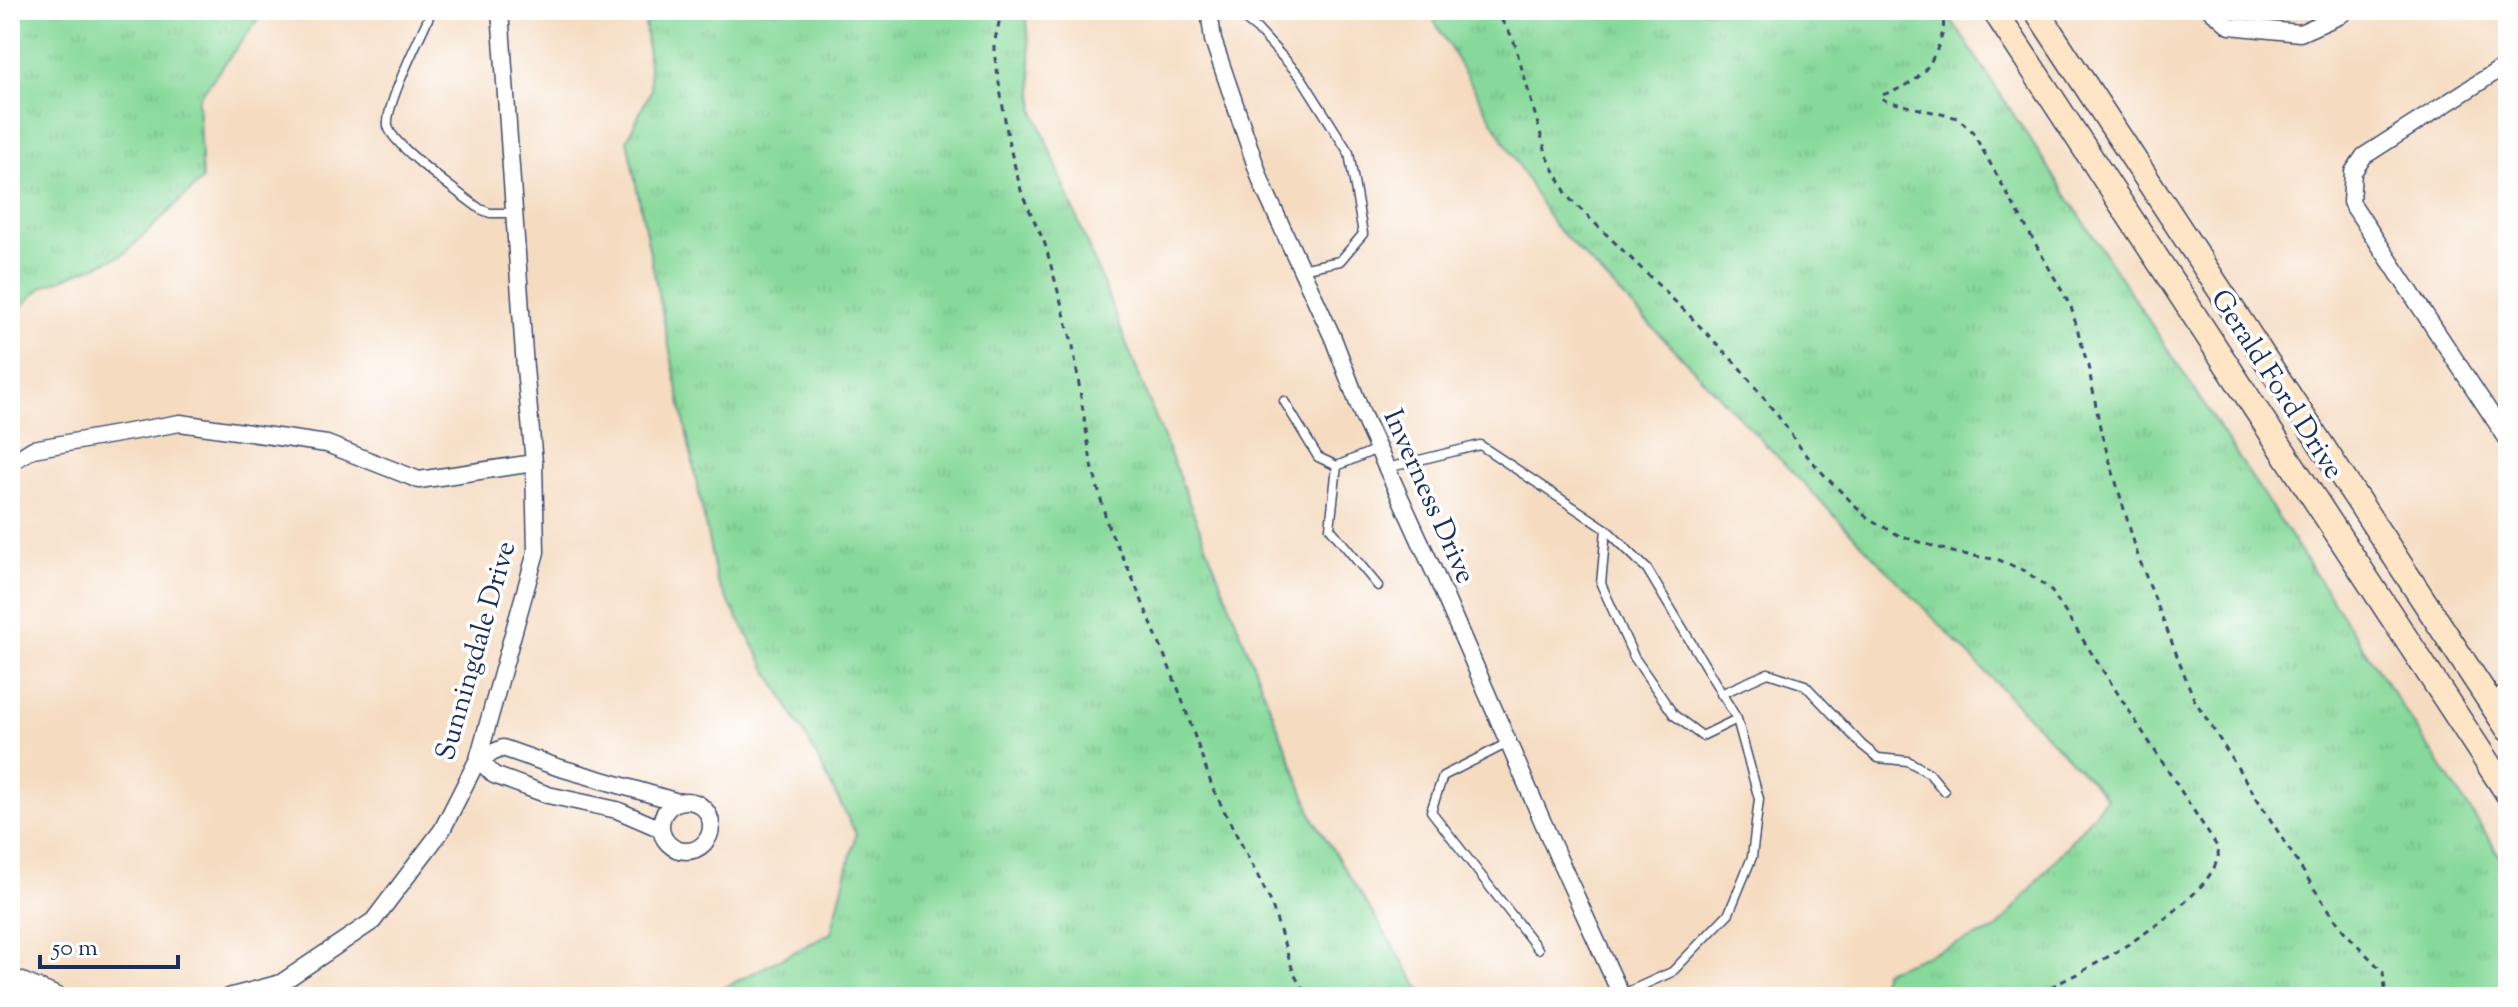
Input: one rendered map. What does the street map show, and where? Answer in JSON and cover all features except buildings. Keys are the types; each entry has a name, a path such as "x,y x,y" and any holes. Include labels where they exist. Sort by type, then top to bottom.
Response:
{"main road":[{"name":"Gerald Ford Drive","path":"1994,10 2508,794"},
{"name":"Gerald Ford Drive","path":"2036,10 2500,698 2508,729"}],"street":[{"name":"Sunningdale Drive","path":"228,997 281,983 373,921 442,830 478,759 536,552 534,463 500,10"},
{"name":"Inverness Drive","path":"1209,10 1213,40 1262,184 1333,338 1377,449 1622,996"},
{"path":"2211,10 2230,26 2300,33 2347,10"},
{"path":"2508,64 2364,156 2353,172 2351,202 2508,440"},
{"path":"10,463 33,449 180,423 327,444 419,480 534,463"},
{"path":"661,829 617,810 548,795 494,775 478,759 503,748 678,802"},
{"path":"548,795 557,767"},
{"path":"617,810 624,785"},
{"path":"689,801 700,805 707,813 710,824 709,835 694,850 683,851 672,847 664,839 661,829 662,817 668,807 678,802 689,801"},
{"path":"10,976 60,997"}],"lane":[{"path":"432,10 388,113 390,132 401,146 480,209 490,213 514,213"},
{"path":"1233,10 1257,29 1301,77 1349,153 1363,234 1340,261 1300,269"},
{"path":"1284,401 1318,457 1337,466 1377,449"},
{"path":"1387,468 1480,445 1606,529 1647,569 1737,719 1759,799 1752,857 1729,913 1672,972 1622,996"},
{"path":"1337,466 1330,528 1378,586"},
{"path":"1606,529 1601,584 1634,657 1674,715 1702,736 1737,719"},
{"path":"1721,694 1768,673 1805,685 1878,758 1908,761 1929,773 1944,791"},
{"path":"1508,743 1443,776 1431,811 1538,949"}],"path":[{"path":"1002,10 994,52 1005,130 1022,194 1045,244 1073,346 1091,462 1104,515 1179,691 1213,789 1270,900 1291,966 1307,997"},
{"path":"1495,10 1513,38 1547,156 1568,197 1739,367 1802,450 1868,518 1900,536 1927,546 1999,560 2025,571 2050,589 2218,848 2217,861 2196,892 2152,929 2067,980 2023,997"},
{"path":"1941,10 1945,21 1941,38 1925,72 1902,88 1880,97 1958,118 1972,131 2071,307 2089,370 2101,432 2138,556 2194,699 2329,910 2343,930 2383,972 2386,997"}],"green space":[{"path":"10,10 265,10 198,99 202,180 123,255 42,287 10,317"},
{"path":"644,10 1026,10 1035,112 1315,821 1425,997 706,997 831,933 856,834 811,746 717,582 627,140 651,90"},
{"path":"1428,10 1945,10 2508,868 2508,997 1876,997 1884,971 1997,929 2107,798 1552,223"}]}
